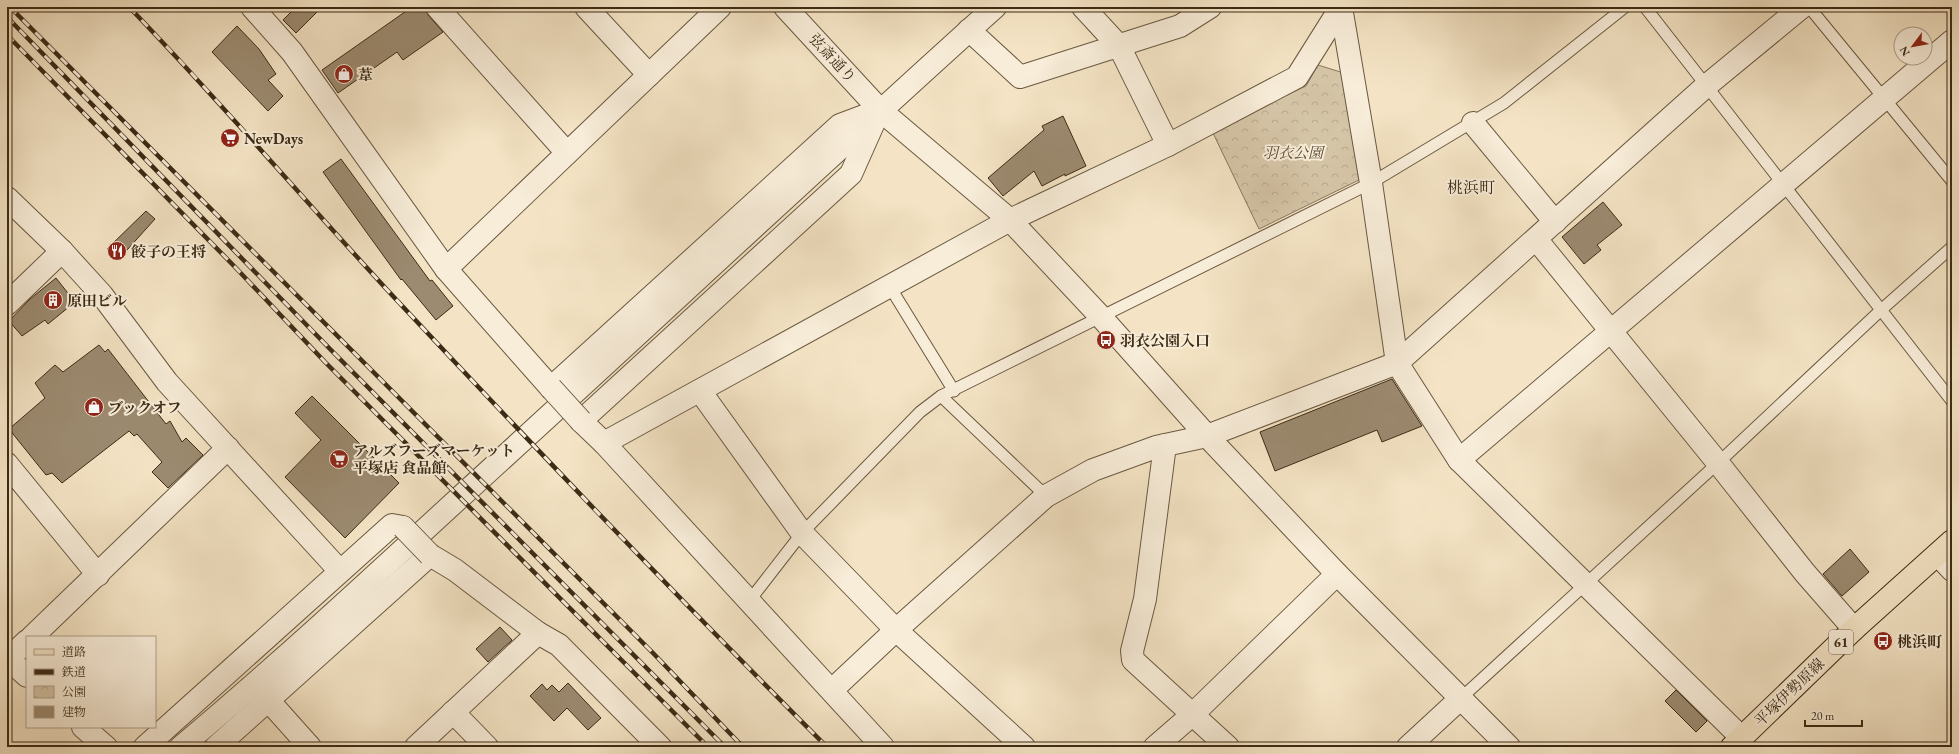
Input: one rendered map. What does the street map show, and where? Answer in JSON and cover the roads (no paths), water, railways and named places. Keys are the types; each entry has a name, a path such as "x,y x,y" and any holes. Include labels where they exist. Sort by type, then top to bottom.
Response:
{"main road":[{"name":"平塚伊勢原線","path":"1737,742 1854,630 1948,556"}],"street":[{"path":"252,7 292,52 446,269 581,421 604,443 750,600 883,747"},
{"path":"437,7 567,153"},
{"path":"586,7 649,75"},
{"path":"446,269 720,7"},
{"name":"弦斎通り","path":"785,7 880,110 1010,220 1101,317 1208,436 1336,574 1508,747"},
{"path":"181,747 267,674 556,410 880,110 995,7"},
{"path":"1083,7 1119,46 1168,144"},
{"path":"969,30 1020,77 1180,26 1210,7"},
{"path":"604,443 1010,220 1168,144 1297,78 1341,7"},
{"path":"1341,7 1371,183 1397,364 1460,460 1585,584 1737,742"},
{"path":"832,690 896,630 1046,496 1093,470 1165,445 1208,436 1397,364 1706,86 1802,7"},
{"path":"1460,460 1952,41"},
{"path":"551,388 840,126 880,110"},
{"path":"581,421 851,174 880,110"},
{"path":"1474,123 1555,222"},
{"path":"7,198 62,251 102,295 167,382 340,571"},
{"path":"1536,239 1718,462 1805,573 1854,630"},
{"path":"7,304 62,251"},
{"path":"700,391 802,533 896,630 1024,747"},
{"path":"1165,445 1145,599 1132,651 1133,660 1228,747"},
{"path":"33,636 228,448"},
{"path":"7,464 98,575"},
{"path":"145,747 392,525 403,527 430,555 455,570 538,633 559,644 660,747"},
{"path":"216,747 430,555"},
{"path":"1155,747 1193,714 1336,574"},
{"path":"416,747 538,633"},
{"path":"26,642 7,659 26,675"},
{"path":"1408,747 1460,699"},
{"path":"268,700 310,747"},
{"path":"453,712 487,747"},
{"path":"84,728 106,747"}],"lane":[{"path":"750,600 802,533 920,412 942,396 1371,183 1474,123 1504,103 1625,7"},
{"path":"1645,7 1952,401"},
{"path":"1809,7 1952,181"},
{"path":"1460,699 1881,310 1952,247"},
{"path":"890,287 954,391"},
{"path":"942,396 1046,496"}],"railway":[{"path":"10,7 653,653 743,747"},
{"path":"129,7 196,78 391,294 499,409 662,579 827,747"},
{"path":"7,17 330,349 725,747"},
{"path":"7,35 235,267 325,362 708,747"}],"place":[{"name":"葦","path":"344,74"},
{"name":"NewDays","path":"230,138"},
{"name":"餃子の王将","path":"117,251"},
{"name":"原田ビル","path":"53,300"},
{"name":"羽衣公園入口","path":"1106,340"},
{"name":"ブックオフ","path":"94,407"},
{"name":"アルズフーズマーケット 平塚店 食品館","path":"339,459"},
{"name":"桃浜町","path":"1883,641"}],"district":[{"name":"桃浜町","path":"1471,187"}],"park label":[{"name":"羽衣公園","path":"1293,152"}]}
